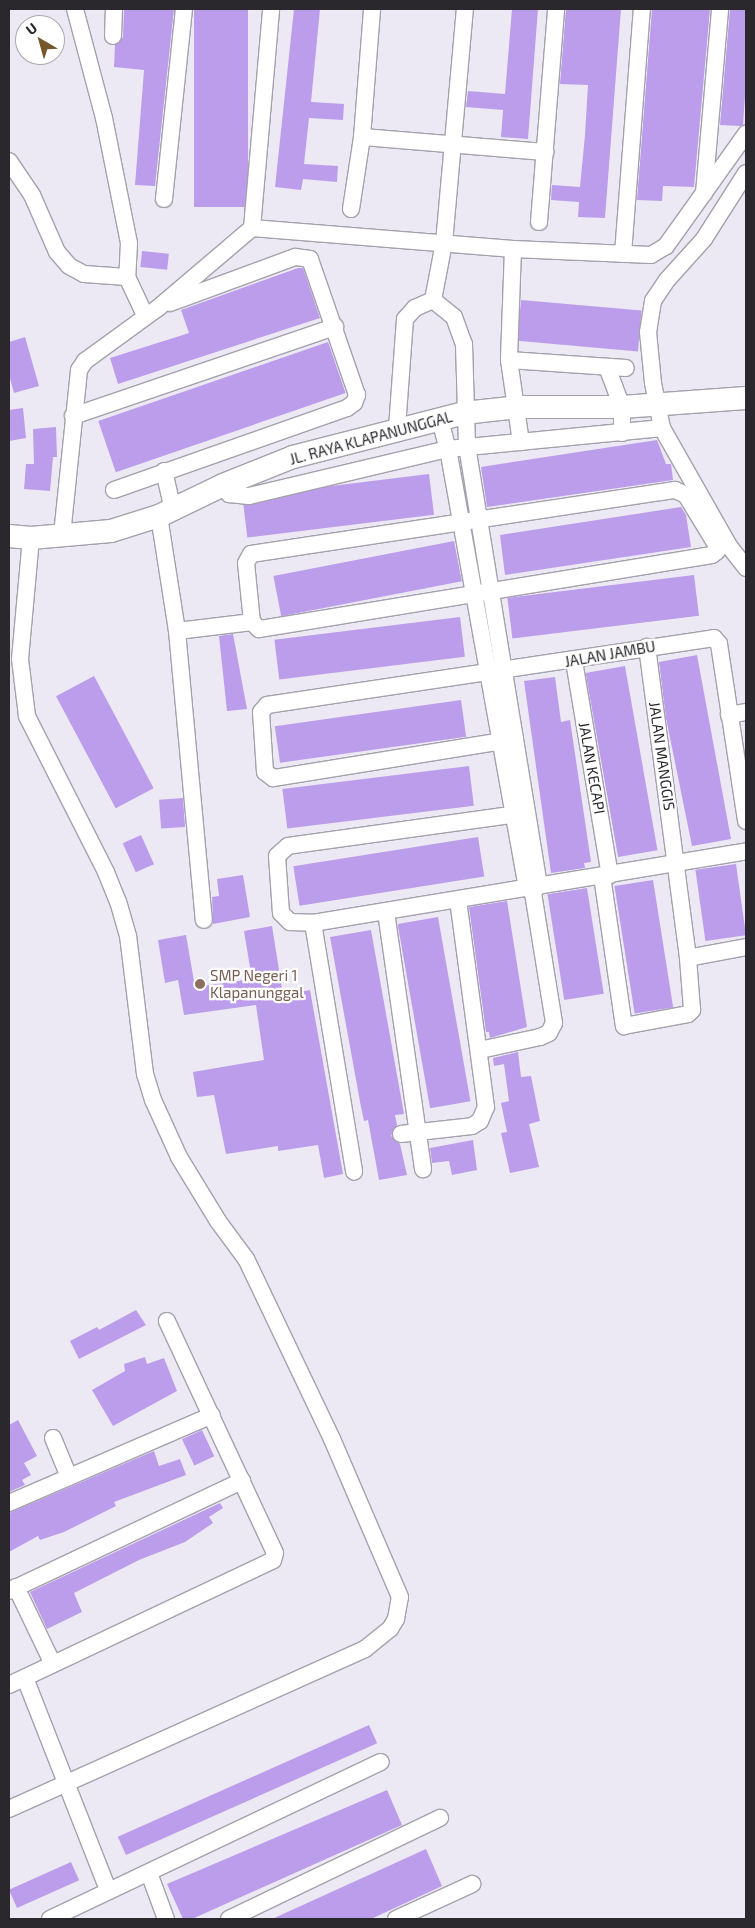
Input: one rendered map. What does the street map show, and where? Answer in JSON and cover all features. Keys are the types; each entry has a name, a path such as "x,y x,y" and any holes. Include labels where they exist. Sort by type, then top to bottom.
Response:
{"street":[{"path":"75,9 104,118 129,243 127,277 152,312"},
{"path":"113,36 114,9"},
{"path":"164,199 184,9"},
{"path":"252,228 270,9"},
{"path":"351,210 362,137 372,9"},
{"path":"433,300 444,243 465,9"},
{"path":"539,222 556,9"},
{"path":"623,254 642,9"},
{"path":"704,196 720,9"},
{"path":"62,535 76,378 85,361 152,312 252,228 512,249 623,254 659,253 704,196 746,134"},
{"path":"362,137 453,146 546,152"},
{"path":"9,161 32,195 57,252 69,266 84,274 127,277"},
{"path":"746,173 704,239 667,280 653,301 648,332 662,428 729,546 746,568"},
{"path":"512,249 509,360 518,407 520,442"},
{"path":"114,490 347,408 354,403 357,395 313,263 306,257 295,257 152,312"},
{"path":"433,300 454,317 461,331 467,446 481,521 482,594"},
{"path":"397,428 405,319 415,308 433,300"},
{"path":"73,416 335,327"},
{"path":"509,360 626,368"},
{"path":"607,367 622,407 622,433"},
{"name":"JL. RAYA KLAPANUNGGAL","path":"20,537 111,532 166,513 223,485 293,457 397,428 464,414 518,407 622,407 746,398"},
{"path":"440,420 448,449 461,523 482,594 533,888 554,1023 549,1033 540,1037 480,1050"},
{"path":"223,485 229,494 250,496 448,449 662,428"},
{"path":"164,472 166,513 204,920"},
{"path":"675,490 686,495 717,546 717,551 712,554 482,594 258,630 252,622 246,563 251,554 481,521 675,490"},
{"path":"9,1809 365,1649 390,1629 396,1619 400,1597 332,1439 246,1259 218,1221 179,1157 154,1100 145,1074 128,936 118,902 106,872 26,716 20,659 20,537"},
{"path":"177,631 252,622"},
{"name":"JALAN JAMBU","path":"507,740 273,778 265,772 261,712 267,705 710,638 718,640 729,715"},
{"name":"JALAN MANGGIS","path":"647,647 688,958"},
{"name":"JALAN KECAPI","path":"574,660 606,875 624,1026 688,1014 692,1010 688,958"},
{"path":"746,712 729,715 746,821"},
{"path":"519,814 282,849 277,856 280,913 290,922 313,923 458,901 746,852"},
{"path":"401,1134 478,1124 486,1107 480,1050 458,901"},
{"path":"386,912 423,1169"},
{"path":"313,923 354,1172"},
{"path":"688,958 746,947"},
{"path":"9,1685 52,1662 273,1560 275,1553 167,1321"},
{"path":"10,1501 212,1416"},
{"path":"53,1438 69,1477"},
{"path":"52,1662 12,1589 242,1481"},
{"path":"25,1678 68,1783 108,1890"},
{"path":"50,1919 84,1912 108,1890 149,1873 381,1762"},
{"path":"229,1919 440,1818"},
{"path":"149,1873 166,1919"},
{"path":"396,1919 472,1884"}],"building":[{"path":"124,9 174,9 155,186 135,185 144,70 114,67 115,45 123,37"},
{"path":"194,9 248,9 248,207 194,207"},
{"path":"294,9 320,9 311,102 344,104 343,120 309,118 304,164 338,166 337,182 303,179 301,190 275,187"},
{"path":"512,9 538,9 528,139 501,137 503,110 466,107 468,91 505,94"},
{"path":"566,9 621,9 605,218 578,217 579,202 551,200 552,185 580,187 585,135 588,85 560,84"},
{"path":"652,9 710,9 694,187 663,186 662,201 637,200"},
{"path":"730,9 746,9 746,82 743,125 740,126 720,125"},
{"path":"142,251 169,254 167,270 140,267"},
{"path":"298,268 303,268 320,318 118,384 110,358 189,333 181,310"},
{"path":"521,300 642,311 638,351 517,341"},
{"path":"25,337 39,386 14,393 9,375 9,342"},
{"path":"328,342 346,393 116,472 98,421"},
{"path":"23,408 26,438 9,441 9,410"},
{"path":"56,427 57,457 53,457 50,491 24,489 26,464 34,464 33,429"},
{"path":"657,440 666,464 671,464 673,480 487,507 481,467"},
{"path":"429,474 434,515 247,538 242,497"},
{"path":"681,507 686,515 691,547 505,575 500,535"},
{"path":"454,541 462,581 281,616 273,576"},
{"path":"694,575 699,616 512,639 507,598"},
{"path":"460,617 465,657 279,679 274,640"},
{"path":"233,634 247,709 227,711 219,636"},
{"path":"697,655 731,839 692,846 666,718 659,662"},
{"path":"625,666 657,850 618,857 586,673"},
{"path":"94,676 154,788 116,808 56,696"},
{"path":"555,677 561,722 570,720 591,862 584,863 585,868 551,873 524,681"},
{"path":"461,700 466,737 280,763 275,726"},
{"path":"469,766 474,806 287,829 282,789"},
{"path":"183,798 185,827 161,829 159,800"},
{"path":"141,835 154,864 136,872 123,843"},
{"path":"478,837 484,877 300,906 293,866"},
{"path":"736,864 746,935 705,941 695,870"},
{"path":"243,875 250,917 213,924 212,897 219,896 217,879"},
{"path":"653,880 673,1007 635,1014 614,886"},
{"path":"587,888 604,994 564,1000 547,894"},
{"path":"507,901 527,1027 490,1038 489,1032 486,1032 469,907"},
{"path":"438,917 470,1101 430,1108 398,924"},
{"path":"272,926 283,995 310,990 343,1174 324,1178 318,1145 278,1151 278,1146 226,1154 214,1095 197,1097 193,1072 264,1060 256,1005 184,1015 178,980 165,983 158,940 186,935 195,987 252,979 244,931"},
{"path":"371,930 404,1114 395,1115 397,1125 391,1136 400,1144 407,1175 379,1180 368,1120 364,1121 361,1107 330,937"},
{"path":"518,1052 521,1077 531,1076 540,1121 529,1124 539,1167 510,1173 501,1133 507,1132 501,1103 509,1101 504,1064 494,1066 493,1058"},
{"path":"473,1140 477,1170 452,1175 449,1161 432,1163 430,1148"},
{"path":"136,1310 146,1325 79,1359 70,1341 97,1327 99,1330"},
{"path":"145,1357 147,1364 164,1358 177,1391 113,1426 92,1390 125,1371 124,1364"},
{"path":"18,1420 37,1456 24,1463 31,1475 22,1480 25,1485 9,1492 9,1425"},
{"path":"202,1430 214,1456 194,1466 182,1439"},
{"path":"154,1451 159,1466 180,1459 186,1475 114,1502 116,1506 64,1532 40,1540 38,1536 9,1552 9,1513"},
{"path":"220,1503 223,1508 209,1517 213,1523 185,1542 139,1560 74,1593 82,1612 47,1629 30,1592"},
{"path":"369,1725 377,1743 126,1855 118,1837"},
{"path":"387,1790 402,1825 192,1919 183,1919 167,1884"},
{"path":"426,1849 442,1886 371,1919 272,1919"},
{"path":"71,1862 79,1880 17,1908 9,1890"}],"place":[{"name":"SMP Negeri 1 Klapanunggal","path":"200,984"}]}
